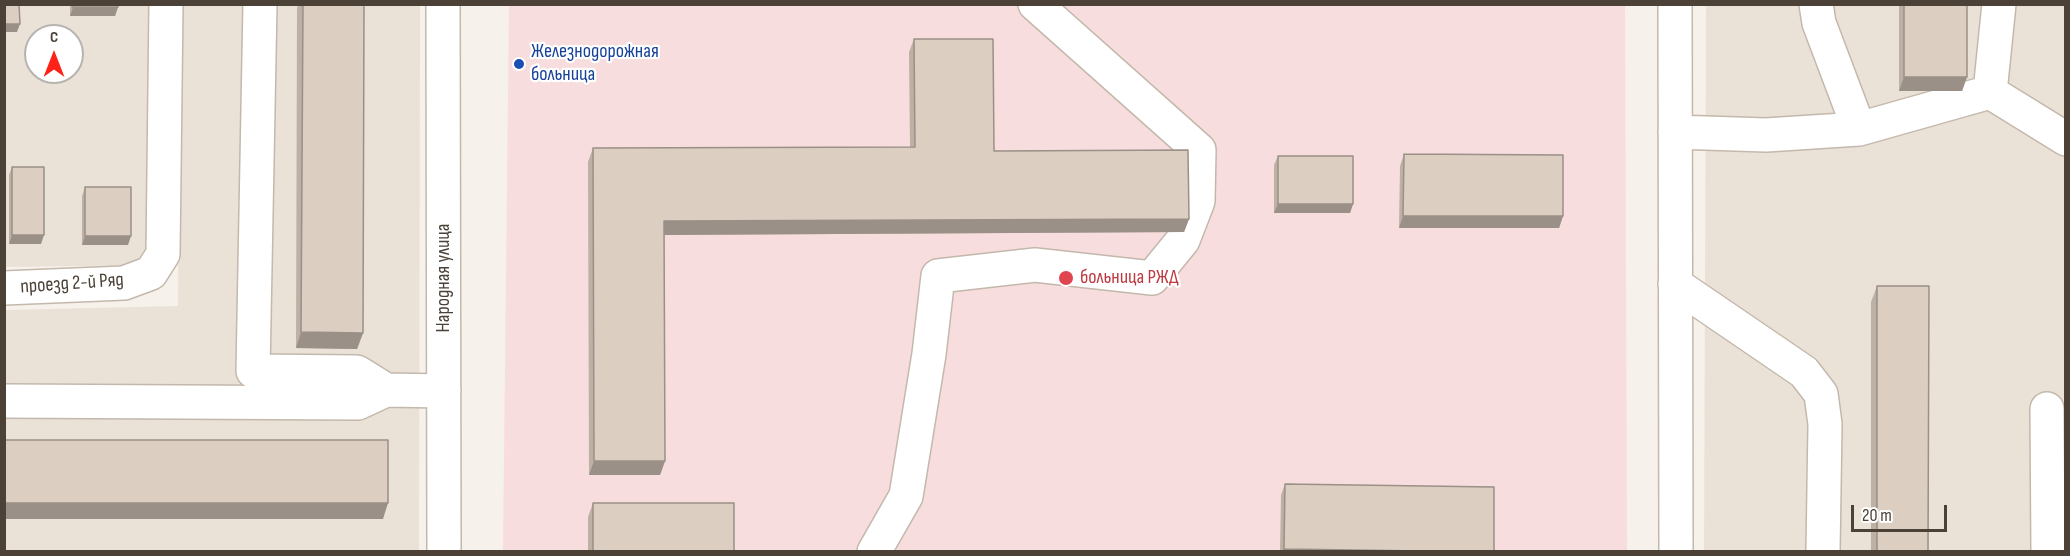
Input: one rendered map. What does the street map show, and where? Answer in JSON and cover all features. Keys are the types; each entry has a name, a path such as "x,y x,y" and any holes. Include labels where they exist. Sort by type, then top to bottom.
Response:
{"street":[{"name":"проезд 2-й Ряд","path":"4,288 124,284 151,273 163,254 166,4"},
{"path":"260,4 253,371 357,372 386,390"},
{"name":"Народная улица","path":"443,4 444,552"},
{"path":"874,552 906,496 929,354 938,276 1035,265 1152,278 1183,240 1197,201 1199,150 1035,4"},
{"path":"1675,4 1676,552"},
{"path":"1816,4 1819,23 1859,129"},
{"path":"1990,92 1999,4"},
{"path":"1675,132 1766,135 1859,129 1990,92 2066,139"},
{"path":"1675,284 1804,372 1821,394 1825,424 1823,552"},
{"path":"4,401 358,403 386,390 444,391"},
{"path":"2047,409 2048,552"}],"shaded area":[{"path":"4,5 151,5 147,265 5,267"},
{"path":"180,5 420,5 419,551 5,551 4,310 178,306"},
{"name":"больница РЖД","path":"509,5 1625,5 1627,551 503,552"},
{"path":"1706,5 2065,5 2065,551 1704,552"}],"building":[{"path":"4,4 19,4 20,24 4,24"},
{"path":"73,4 118,4 118,7 73,7"},
{"path":"303,4 364,4 363,333 301,332"},
{"path":"1904,4 1967,4 1967,77 1904,77"},
{"path":"914,39 993,39 994,151 1188,150 1189,219 664,221 665,461 594,461 593,148 915,147"},
{"path":"1404,154 1563,155 1563,216 1403,216"},
{"path":"1278,156 1353,156 1353,204 1278,204"},
{"path":"12,167 44,167 44,235 12,235"},
{"path":"85,187 131,187 131,236 85,236"},
{"path":"1877,286 1929,286 1928,552 1877,552"},
{"path":"4,440 388,440 388,503 4,503"},
{"path":"1285,484 1494,487 1494,552 1284,549"},
{"path":"593,503 734,503 734,552 593,552"}],"place":[{"name":"Железнодорожная больница","path":"519,64"},
{"name":"больница РЖД","path":"1066,278"}]}
